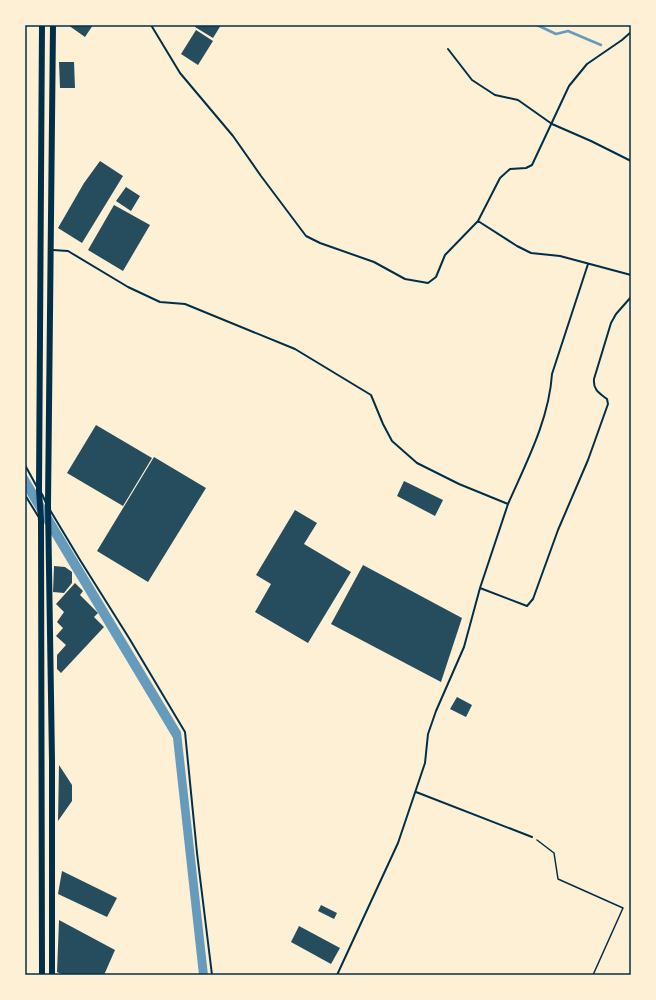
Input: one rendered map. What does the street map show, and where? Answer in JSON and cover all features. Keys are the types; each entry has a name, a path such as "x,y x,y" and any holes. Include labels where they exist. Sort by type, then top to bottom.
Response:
{"main road":[{"path":"42,25 42,249 39,490 41,521 42,975"},
{"path":"52,975 52,761 48,505 53,25"},
{"path":"41,349 49,349"}],"lane":[{"path":"151,25 180,73 233,136 265,182 306,236 320,244 374,262 405,279 428,283 436,277 445,255 478,220 500,178 510,169 526,168 532,165 569,86 587,64 631,32"},
{"path":"448,49 472,80 495,95 518,100 552,124 631,161"},
{"path":"478,220 517,246 531,253 560,256 631,275"},
{"path":"42,249 68,251 128,287 160,302 185,304 301,353 372,395 383,424 392,441 417,463 459,484 508,504"},
{"path":"337,975 398,843 425,763 428,734 436,711 464,647 480,588 508,504 538,437 551,389 552,374 588,264"},
{"path":"480,588 527,606 533,599 558,530 588,460 608,404 607,399 595,390 593,385 611,323 616,314 631,298"},
{"path":"25,465 80,560 185,732 197,853 212,975"},
{"path":"25,495 41,521 48,528"},
{"path":"416,792 532,837"}],"path":[{"path":"532,837 554,853 558,879 623,908 594,975"}],"water":[{"path":"25,472 181,732 208,975 199,975 173,738 25,491"}],"building":[{"path":"68,25 93,25 85,37"},
{"path":"196,25 221,25 213,38 195,27"},
{"path":"196,30 213,41 198,65 181,54"},
{"path":"59,62 74,62 75,88 60,88"},
{"path":"100,161 123,176 82,243 58,228 84,183"},
{"path":"126,187 140,196 131,211 116,201"},
{"path":"114,205 150,225 123,271 88,250"},
{"path":"96,425 152,458 123,506 67,473"},
{"path":"154,457 206,488 148,582 97,551"},
{"path":"404,481 443,500 435,516 397,496"},
{"path":"295,510 317,523 304,544 351,572 308,643 255,612 271,584 256,575"},
{"path":"363,565 462,618 441,682 331,624"},
{"path":"54,566 65,567 72,572 72,583 64,593 53,592"},
{"path":"75,583 83,591 80,595 98,613 94,617 104,627 61,673 57,669 57,655 66,645 56,636 63,628 57,622 64,612 56,604"},
{"path":"457,697 472,705 466,717 450,709"},
{"path":"59,765 72,785 72,801 58,821"},
{"path":"62,871 117,898 107,917 58,894"},
{"path":"321,905 337,913 334,919 318,911"},
{"path":"59,920 115,950 104,975 63,975 57,972"},
{"path":"299,926 340,948 331,964 291,942"}],"waterway":[{"path":"537,25 556,34 568,31 601,45"}]}
